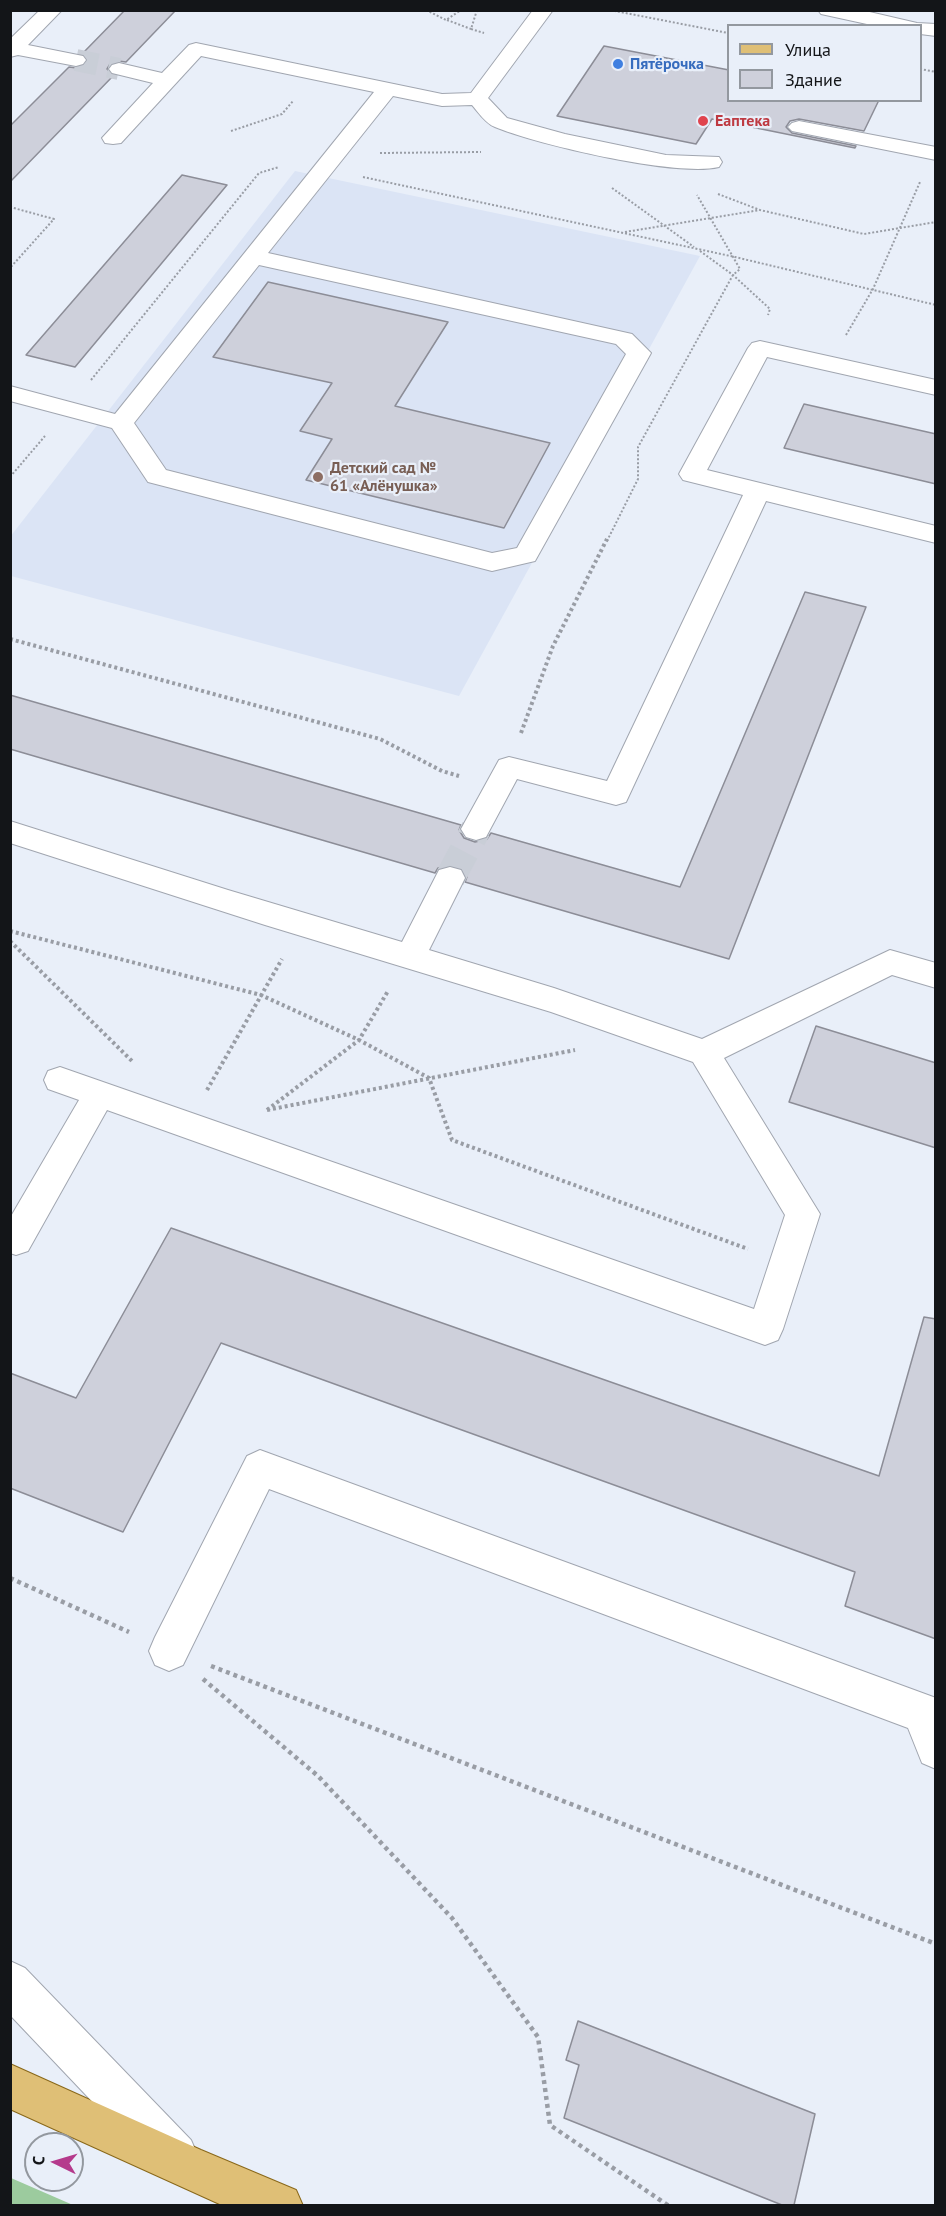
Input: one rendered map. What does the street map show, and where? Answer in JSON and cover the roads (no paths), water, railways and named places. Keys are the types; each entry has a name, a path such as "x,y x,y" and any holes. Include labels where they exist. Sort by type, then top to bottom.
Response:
{"main road":[{"path":"10,2086 185,2166 280,2205"}],"street":[{"path":"12,49 52,10"},
{"path":"477,99 543,10"},
{"path":"828,10 899,24"},
{"path":"12,49 76,60"},
{"path":"113,138 196,49 442,100 477,99 500,122 561,140 630,155 678,161 711,162"},
{"path":"119,69 167,80"},
{"path":"121,423 388,88"},
{"path":"799,127 934,154"},
{"path":"10,393 121,423 157,476 492,562 526,555 639,353 624,339 253,257"},
{"path":"936,388 760,348 692,474 936,535"},
{"path":"476,829 503,777 616,794 758,491"},
{"path":"10,832 302,924 411,955 659,1035 704,1053 803,1214 765,1329 60,1080"},
{"path":"411,955 450,878"},
{"path":"704,1053 890,962 936,976"},
{"path":"10,1238 16,1240 99,1095"},
{"path":"170,1651 260,1468 923,1713 936,1749"},
{"path":"10,1983 185,2166"}],"tunnel":[{"path":"76,60 119,69"},
{"path":"450,878 476,829"}],"place":[{"name":"Пятёрочка","path":"618,64"},
{"name":"Еаптека","path":"703,121"},
{"name":"Детский сад № 61 «Алёнушка»","path":"318,477"}]}
